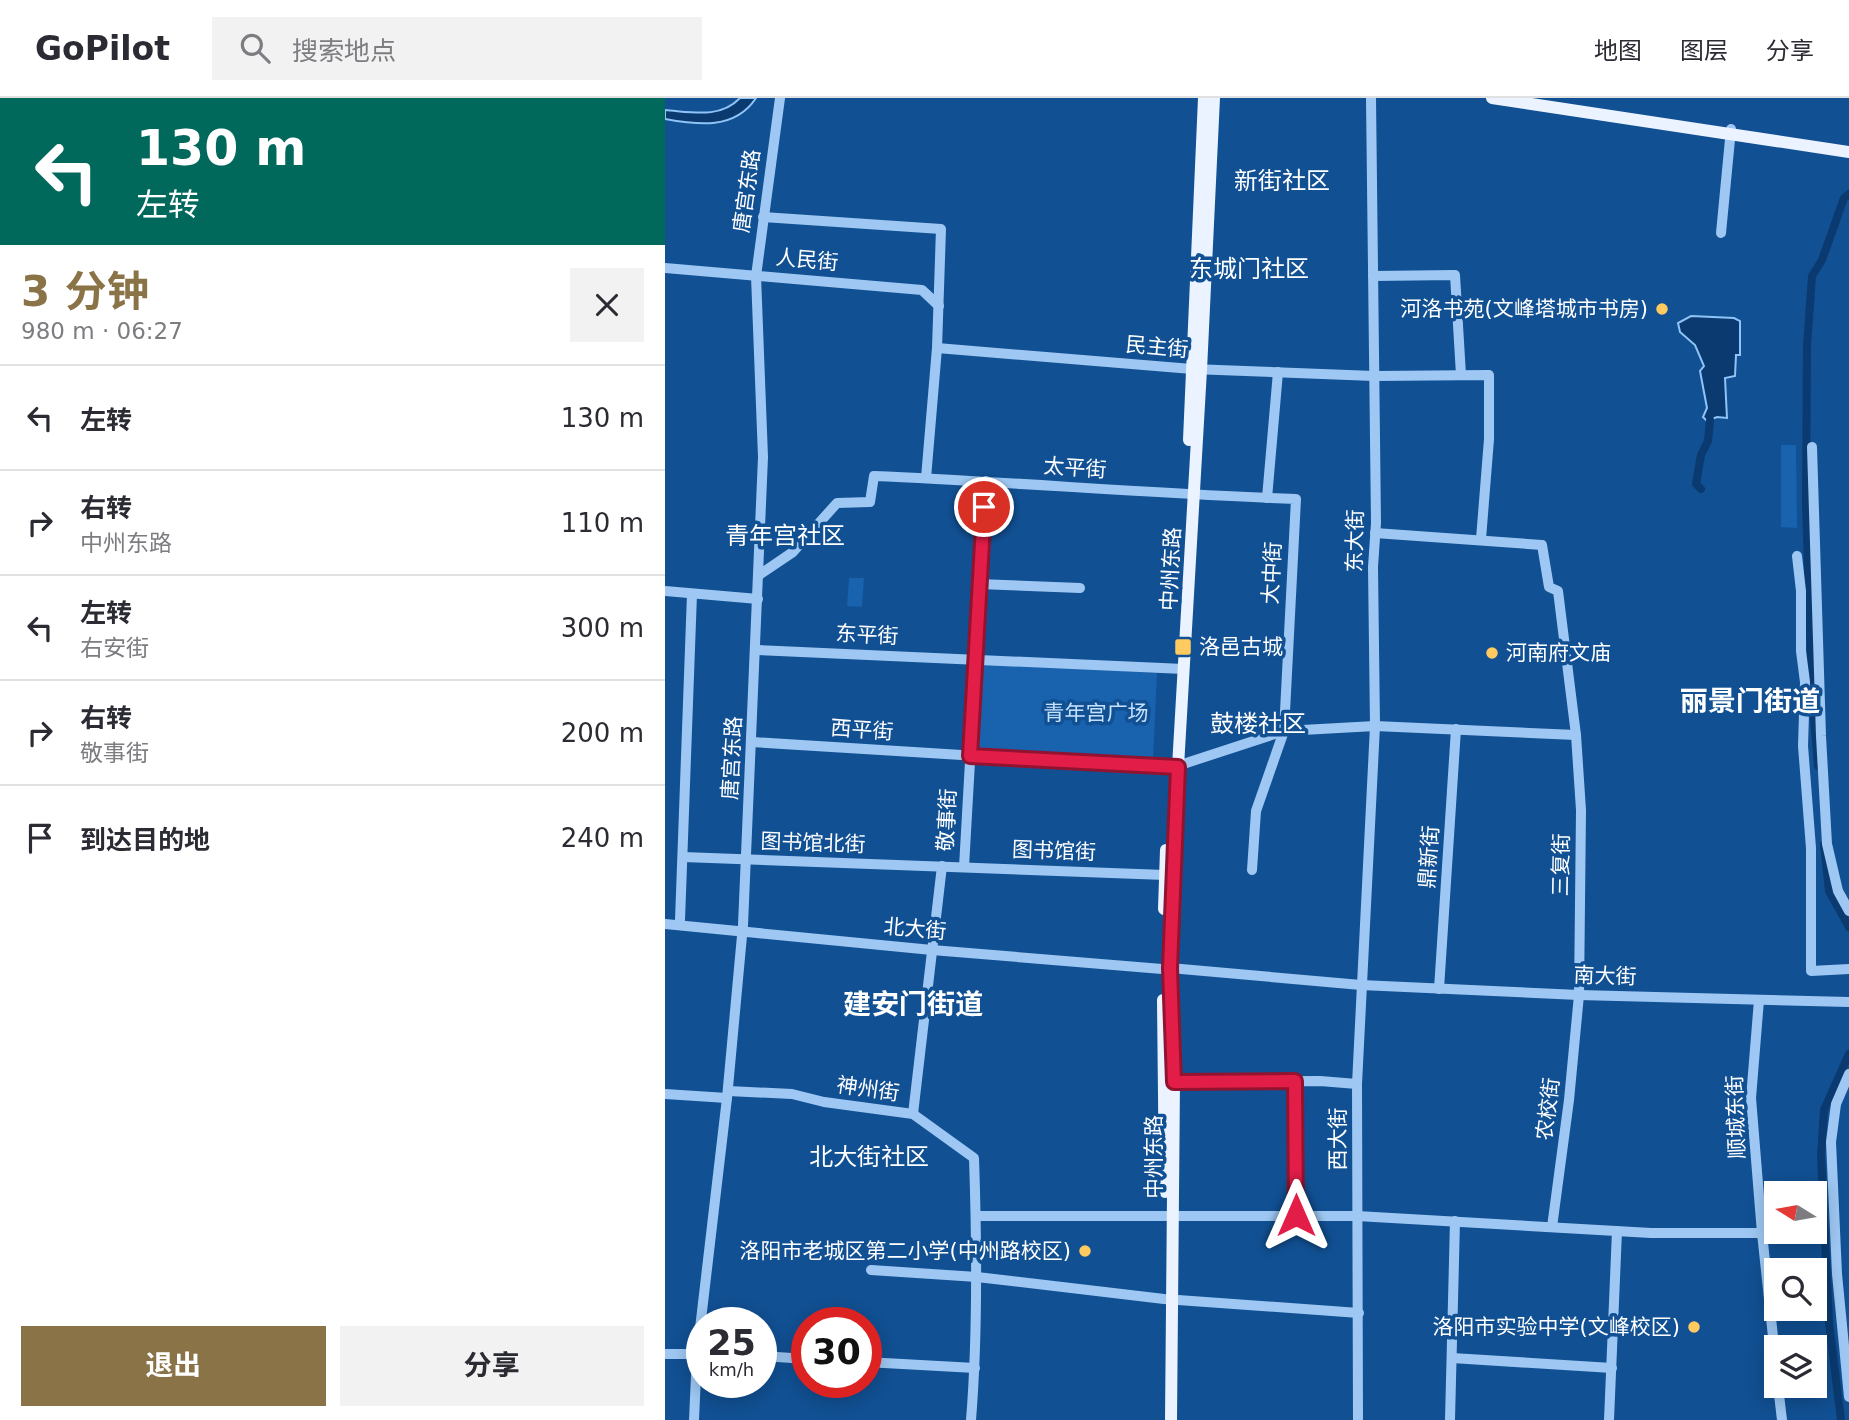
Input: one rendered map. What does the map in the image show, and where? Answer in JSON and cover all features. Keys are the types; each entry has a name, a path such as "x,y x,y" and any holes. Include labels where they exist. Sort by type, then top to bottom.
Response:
{"main road":[{"name":"中州东路","path":"1197,370 1203,98"},
{"name":"中州东路","path":"1164,1420 1174,1082 1165,967 1174,767 1214,98"},
{"path":"1492,98 1849,148"},
{"path":"1533,98 1731,131"},
{"name":"中州东路","path":"1169,1217 1165,875 1174,767"},
{"name":"中州东路","path":"1168,1300 1171,1420"}],"street":[{"name":"唐宫东路","path":"704,1307 743,928 762,457 756,276 780,98"},
{"name":"东大街","path":"1361,985 1375,726 1371,98"},
{"path":"1721,233 1731,131"},
{"path":"763,217 941,229 937,348 926,478"},
{"name":"人民街","path":"665,268 922,290 939,306"},
{"path":"1373,276 1455,275 1461,375"},
{"name":"民主街","path":"937,348 1197,370 1374,376 1489,375 1489,439 1481,539"},
{"path":"1267,498 1278,372"},
{"path":"1812,447 1827,844 1838,891 1849,911"},
{"name":"太平街","path":"759,575 793,552 837,503 870,502 874,476 1191,496 1296,499"},
{"name":"敬事街","path":"964,867 978,584 986,481"},
{"name":"大中街","path":"1252,870 1256,811 1285,728 1296,499"},
{"path":"1375,533 1481,539"},
{"name":"三复街","path":"1481,539 1542,545 1549,587 1558,591 1576,735 1581,810 1579,995"},
{"path":"1797,556 1804,682 1803,746 1811,848 1811,971 1849,969"},
{"path":"978,584 1080,588"},
{"path":"665,591 758,599"},
{"path":"680,920 692,594"},
{"name":"东平街","path":"756,650 1180,669"},
{"path":"1174,767 1285,728 1375,726 1576,735"},
{"name":"鼎新街","path":"1439,989 1456,729"},
{"name":"西平街","path":"752,742 1174,767"},
{"name":"图书馆北街","path":"683,857 942,866"},
{"path":"913,1114 942,866"},
{"name":"图书馆街","path":"942,866 1165,875"},
{"name":"北大街","path":"665,918 932,947 1361,985"},
{"name":"北大街","path":"665,924 743,928"},
{"name":"南大街","path":"1361,985 1579,995 1849,1002"},
{"name":"西大街","path":"1358,1420 1357,1084 1361,985"},
{"name":"农校街","path":"1552,1227 1569,1100 1579,995"},
{"name":"顺城东街","path":"1759,1000 1751,1098 1773,1335"},
{"path":"1849,1074 1836,1104 1831,1142 1837,1275 1849,1397"},
{"path":"1295,1081 1296,1215"},
{"path":"1174,1082 1295,1081 1357,1084"},
{"name":"神州街","path":"665,1094 792,1094 824,1102 913,1114 974,1158 976,1216"},
{"path":"971,1420 975,1368 976,1216 1357,1216 1617,1231 1762,1233"},
{"path":"1450,1420 1455,1221"},
{"path":"1609,1420 1617,1231"},
{"path":"871,1270 977,1278 1168,1300 1359,1313"},
{"path":"665,1354 686,1354"},
{"path":"1452,1358 1612,1368"},
{"path":"882,1363 975,1368"},
{"name":"唐宫东路","path":"694,1420 696,1398"},
{"path":"1780,1398 1782,1420"}],"green space":[{"path":"1781,445 1796,445 1797,528 1781,527"},
{"path":"849,578 864,578 862,607 847,606"},
{"name":"青年宫广场","path":"981,663 1157,673 1153,761 976,750"}],"shaded area":[{"path":"740,98 756,98 738,116 727,120 690,123 665,119 665,110 715,112 732,105"},
{"path":"1691,316 1734,318 1740,321 1740,355 1736,355 1735,376 1725,378 1727,418 1717,417 1707,421 1703,417 1707,408 1700,371 1704,366 1695,345 1680,332 1678,323"}],"waterway":[{"path":"1818,766 1812,693 1806,504 1807,346 1812,276 1822,260 1844,198 1849,194"},
{"path":"1701,489 1696,484 1701,455 1708,441 1710,420"},
{"path":"1824,845 1829,891 1849,927"},
{"path":"1841,1420 1829,1322 1821,1156 1824,1110 1849,1054"}],"place":[{"name":"河洛书苑(文峰塔城市书房)","path":"1662,309"},
{"name":"洛邑古城","path":"1183,647"},
{"name":"河南府文庙","path":"1492,653"},
{"name":"洛阳市老城区第二小学(中州路校区)","path":"1085,1251"},
{"name":"洛阳市实验中学(文峰校区)","path":"1694,1327"}],"district":[{"name":"新街社区","path":"1282,181"},
{"name":"东城门社区","path":"1249,269"},
{"name":"青年宫社区","path":"785,536"},
{"name":"丽景门街道","path":"1750,701"},
{"name":"鼓楼社区","path":"1258,724"},
{"name":"建安门街道","path":"913,1004"},
{"name":"北大街社区","path":"869,1157"}],"route":[{"path":"984,507 970,756 1178,767 1170,968 1174,1082 1295,1081 1296,1215"}]}
